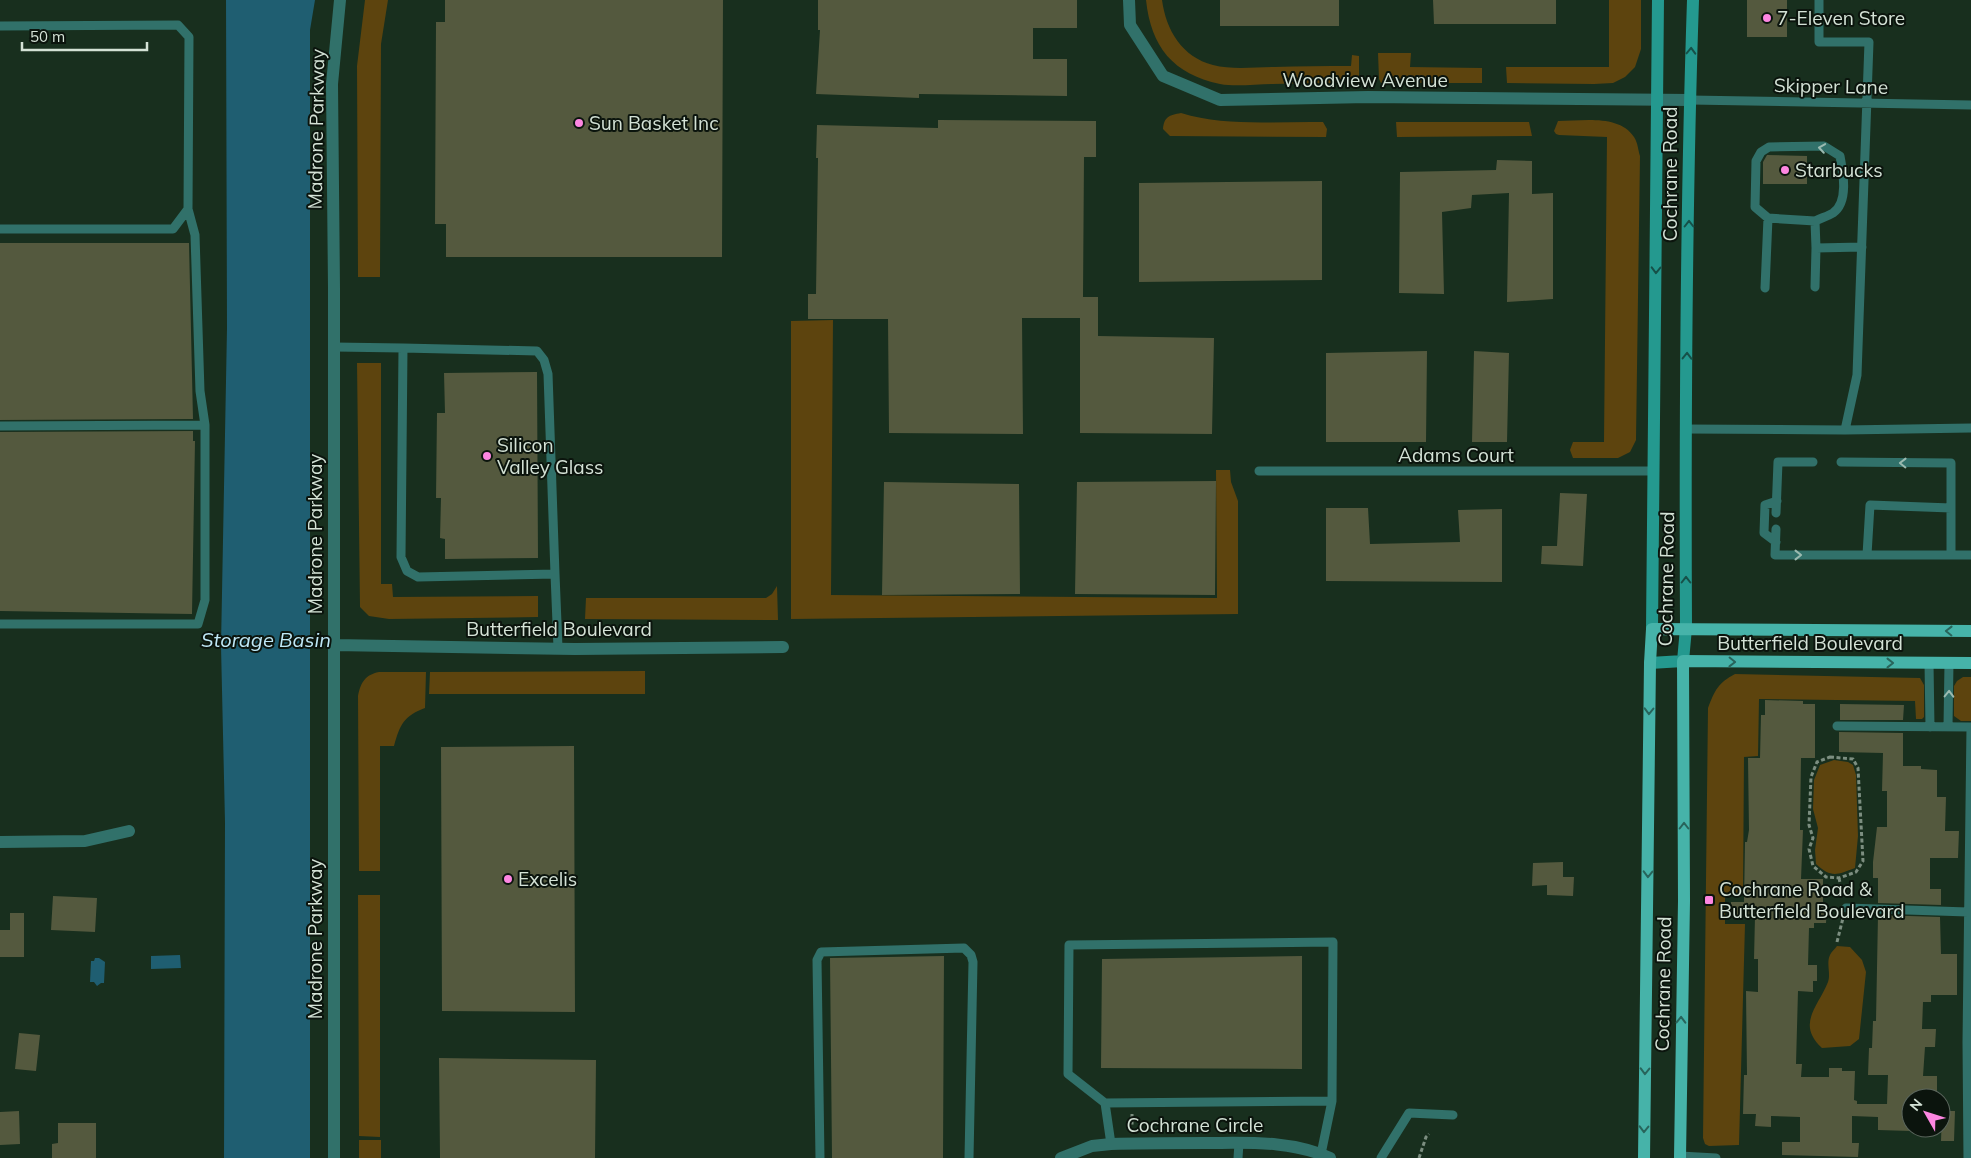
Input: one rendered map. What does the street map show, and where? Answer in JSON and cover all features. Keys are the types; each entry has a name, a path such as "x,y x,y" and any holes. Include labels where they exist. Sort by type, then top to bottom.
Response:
{"main road":[{"name":"Cochrane Road","path":"1644,1158 1654,471 1658,0"},
{"name":"Cochrane Road","path":"1680,1157 1684,901 1683,661 1686,628 1685,429 1693,0"},
{"name":"Butterfield Boulevard","path":"1652,629 1971,631"},
{"name":"Butterfield Boulevard","path":"1650,662 1971,663"}],"street":[{"name":"Madrone Parkway","path":"334,1158 334,347 332,84 340,0"},
{"name":"Woodview Avenue","path":"1129,0 1130,25 1164,76 1220,100 1368,97 1657,98 1690,100"},
{"name":"Butterfield Boulevard","path":"334,645 558,648 784,647"},
{"path":"0,842 85,841 129,831"},
{"name":"Cochrane Circle","path":"1061,1158 1092,1146 1111,1144 1239,1143 1280,1144 1301,1148 1325,1156"}],"lane":[{"path":"1819,0 1819,42 1869,42 1856,374 1846,430"},
{"path":"0,26 178,25 189,37 188,209 195,234 200,391 205,425 205,600 198,624 0,624"},
{"name":"Skipper Lane","path":"1690,100 1971,105"},
{"path":"1824,146 1840,156 1843,172 1842,202 1834,212 1815,221 1768,218 1755,207 1756,161 1761,152 1769,147 1824,146"},
{"path":"0,229 173,229 188,209"},
{"path":"1765,288 1768,218"},
{"path":"1815,221 1815,287"},
{"path":"1816,248 1862,247"},
{"path":"334,347 537,351 544,360 548,374 558,648"},
{"path":"402,348 401,557 407,571 418,577 555,574"},
{"path":"0,426 205,425"},
{"path":"1685,429 1846,430 1971,428"},
{"path":"1776,513 1778,462 1813,462"},
{"path":"1841,462 1951,463 1951,555"},
{"name":"Adams Court","path":"1259,471 1654,471"},
{"path":"1776,542 1764,533 1765,505 1777,502"},
{"path":"1867,555 1870,505 1951,508"},
{"path":"1776,529 1775,554 1971,556"},
{"path":"1929,662 1930,727"},
{"path":"1948,726 1949,663"},
{"path":"1837,726 1948,726 1971,728 1968,912 1968,1158"},
{"path":"1846,908 1968,912"},
{"path":"1325,1156 1332,1101 1333,942 1069,945 1068,1074 1106,1103 1332,1101"},
{"path":"820,1158 817,960 821,952 964,948 971,955 974,962 969,1158"},
{"path":"1106,1103 1111,1144"},
{"path":"1382,1158 1409,1113 1452,1114"},
{"path":"1238,1158 1239,1143"},
{"path":"1680,1157 1716,1158"}],"path":[{"path":"1830,757 1853,759 1858,768 1863,861 1856,872 1839,878 1826,877 1812,866 1809,849 1813,838 1810,825 1811,777 1816,762 1830,757"},
{"path":"1132,1110 1132,1126"},
{"path":"1419,1158 1426,1137 1429,1134"}],"shaded area":[{"path":"365,0 388,0 381,44 380,277 358,277 357,66"},
{"path":"1146,0 1162,0 1167,22 1177,41 1184,49 1202,61 1220,67 1236,68 1351,66 1352,55 1359,56 1357,83 1233,85 1220,84 1204,79 1189,73 1167,56 1153,32"},
{"path":"1609,0 1641,0 1641,49 1635,67 1625,77 1613,83 1594,84 1507,83 1506,67 1609,67"},
{"path":"1378,53 1411,53 1410,67 1482,68 1482,83 1381,83 1379,79"},
{"path":"1181,113 1234,122 1323,122 1327,129 1326,137 1170,136 1163,129 1166,119"},
{"path":"1599,120 1619,125 1634,137 1640,156 1636,440 1630,452 1618,458 1573,458 1570,450 1573,442 1604,442 1607,137 1559,135 1554,131 1558,121"},
{"path":"1396,122 1529,122 1532,136 1397,137"},
{"path":"833,320 831,595 1217,598 1216,470 1230,470 1231,482 1238,501 1238,614 791,619 791,321"},
{"path":"357,363 381,363 381,584 392,584 393,597 538,596 538,617 389,619 369,616 360,607"},
{"path":"777,586 778,620 585,619 586,598 766,598 772,594"},
{"path":"645,671 645,694 429,694 430,672"},
{"path":"379,672 426,672 425,708 412,714 404,722 398,732 394,746 380,746 380,871 359,871 358,696 364,680 370,675"},
{"path":"1735,674 1920,678 1924,685 1924,717 1916,719 1915,701 1759,699 1758,756 1744,757 1743,895 1725,895 1725,924 1745,924 1739,1145 1709,1146 1705,1144 1703,1138 1708,708 1718,688"},
{"path":"1963,677 1971,677 1971,721 1961,721 1954,716 1954,686"},
{"path":"1834,760 1848,762 1853,765 1856,775 1858,836 1855,868 1839,874 1826,872 1816,864 1815,850 1818,828 1813,809 1814,780 1820,765"},
{"path":"358,895 380,895 380,1137 359,1136"},
{"path":"1837,946 1850,947 1862,960 1866,972 1859,1039 1850,1046 1822,1048 1814,1039 1810,1023 1828,982 1829,958"},
{"path":"359,1140 381,1140 381,1158 359,1158"}],"water":[{"name":"Storage Basin","path":"226,0 315,0 310,30 310,1158 224,1158 225,822 221,646 227,328"},
{"path":"180,955 181,968 151,969 151,956"},
{"path":"95,958 105,962 104,983 97,986 94,982 90,982 91,961 94,961"}],"building":[{"name":"Sun Basket Inc","path":"445,0 723,0 722,257 446,257 446,224 435,224 436,22 445,22"},
{"path":"818,0 1077,0 1077,28 1033,28 1033,59 1067,59 1067,96 919,94 919,98 816,94 820,30 818,30"},
{"path":"1220,0 1339,0 1339,26 1220,26"},
{"path":"1433,0 1556,0 1556,24 1434,24"},
{"name":"7-Eleven Store","path":"1747,0 1787,0 1787,37 1747,37"},
{"path":"938,120 1096,121 1096,157 1084,157 1083,297 1098,297 1098,336 1214,338 1212,434 1080,433 1080,318 1022,318 1023,434 889,433 888,319 808,319 808,294 816,294 817,125 938,128"},
{"name":"Starbucks","path":"1767,155 1807,156 1807,184 1763,184 1763,162"},
{"path":"1497,160 1532,161 1532,194 1553,193 1553,299 1507,302 1509,193 1472,195 1471,208 1442,212 1444,294 1399,293 1400,172 1496,170"},
{"path":"1322,181 1322,280 1139,282 1139,183"},
{"path":"0,243 189,243 193,419 0,420"},
{"path":"1427,351 1426,442 1326,442 1326,353"},
{"path":"1474,351 1509,353 1507,442 1472,442"},
{"name":"Silicon Valley Glass","path":"537,372 538,558 445,559 445,539 440,538 441,498 436,498 437,413 445,413 444,373"},
{"path":"193,431 193,441 195,441 192,614 0,611 0,432"},
{"path":"1216,481 1215,595 1075,594 1077,482"},
{"path":"884,482 1019,484 1020,594 882,595"},
{"path":"1560,493 1587,494 1583,566 1541,564 1542,546 1557,546"},
{"path":"1326,508 1368,508 1370,544 1460,542 1458,510 1502,509 1502,582 1326,581"},
{"path":"1765,700 1803,701 1803,704 1815,704 1815,758 1801,758 1800,830 1803,830 1801,879 1823,879 1823,904 1827,904 1826,923 1814,923 1814,928 1809,928 1808,965 1817,965 1817,981 1813,981 1813,992 1798,991 1796,1064 1802,1064 1801,1077 1829,1077 1829,1068 1855,1071 1854,1100 1857,1101 1857,1104 1887,1104 1888,1075 1868,1075 1873,1021 1876,1021 1878,915 1940,917 1941,954 1957,954 1957,995 1931,995 1931,1002 1923,1002 1922,1029 1936,1029 1935,1047 1925,1047 1923,1076 1937,1076 1937,1088 1901,1088 1901,1131 1878,1130 1878,1117 1852,1116 1852,1143 1859,1143 1858,1157 1782,1155 1782,1142 1800,1142 1800,1117 1771,1116 1771,1127 1755,1126 1756,1114 1743,1114 1744,1075 1747,1075 1746,991 1758,992 1758,959 1754,959 1755,916 1731,916 1731,902 1744,902 1745,842 1747,842 1749,830 1748,758 1760,758 1761,715 1765,715"},
{"path":"1840,704 1904,705 1903,720 1840,720"},
{"path":"1839,732 1903,733 1903,766 1921,766 1921,769 1937,770 1937,797 1946,797 1945,831 1959,831 1958,858 1930,858 1930,889 1941,889 1941,905 1878,903 1878,878 1873,878 1877,827 1887,827 1887,791 1882,791 1883,753 1839,752"},
{"name":"Excelis","path":"574,746 575,1012 442,1011 441,747"},
{"path":"1563,862 1563,877 1574,877 1573,896 1547,895 1547,885 1532,886 1533,863"},
{"path":"53,896 97,898 95,932 51,930"},
{"path":"10,913 24,913 24,957 0,957 0,930 10,930"},
{"path":"944,956 943,1158 832,1158 830,958"},
{"path":"1302,956 1302,1069 1101,1068 1102,959"},
{"path":"19,1033 40,1035 36,1071 15,1069"},
{"path":"439,1058 596,1060 595,1158 440,1158"},
{"path":"19,1111 20,1144 0,1145 0,1112"},
{"path":"1951,1111 1955,1111 1954,1141 1941,1141 1941,1138 1951,1138"},
{"path":"58,1123 96,1123 96,1158 52,1158 52,1144 58,1143"}],"place":[{"name":"7-Eleven Store","path":"1767,18"},
{"name":"Sun Basket Inc","path":"579,123"},
{"name":"Starbucks","path":"1785,170"},
{"name":"Silicon Valley Glass","path":"487,456"},
{"name":"Excelis","path":"508,879"},
{"name":"Cochrane Road & Butterfield Boulevard","path":"1709,900"}]}
